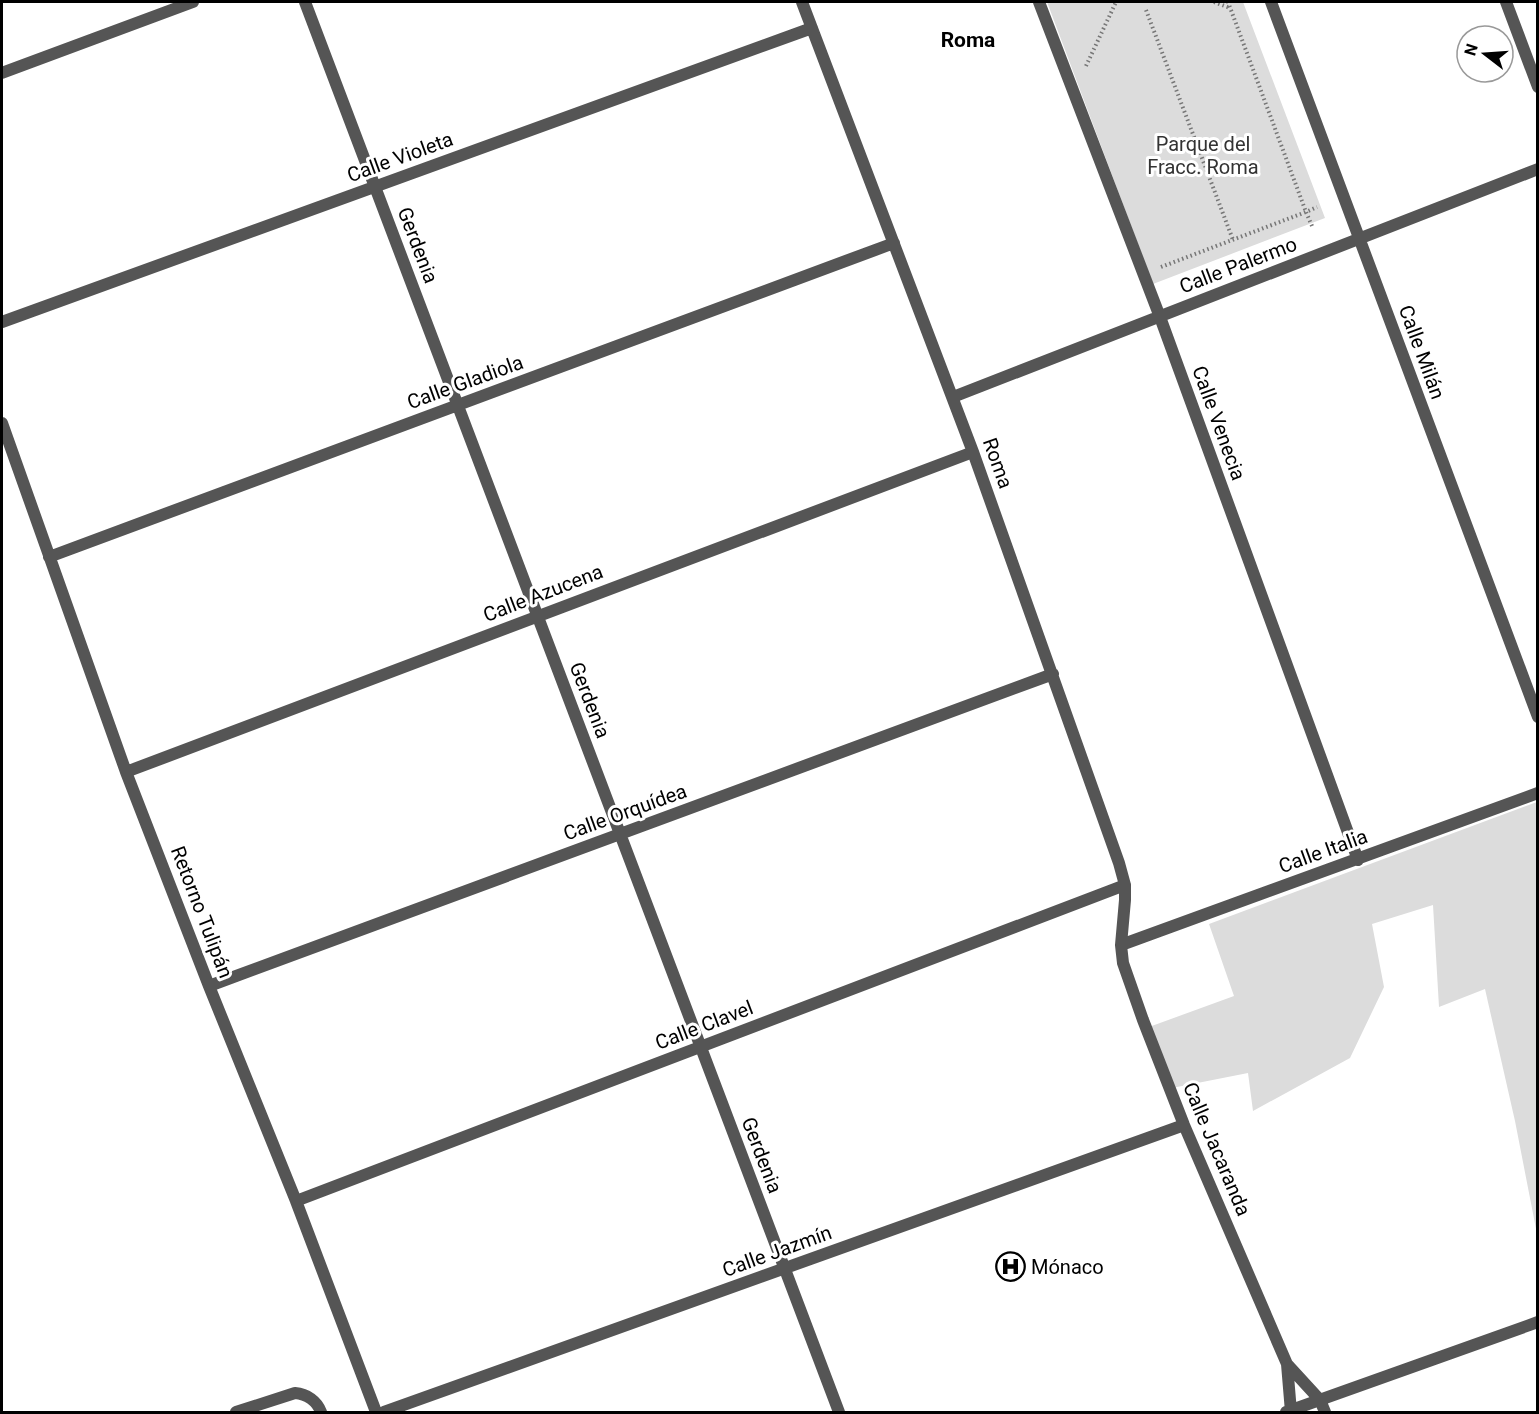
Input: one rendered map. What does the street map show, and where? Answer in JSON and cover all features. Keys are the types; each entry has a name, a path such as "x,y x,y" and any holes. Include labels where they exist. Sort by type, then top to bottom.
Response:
{"street":[{"path":"2,73 193,2"},
{"name":"Gerdenia","path":"305,2 838,1413"},
{"name":"Roma","path":"802,2 953,397 1119,863 1125,885 1121,945"},
{"name":"Calle Venecia","path":"1039,2 1160,317 1358,860"},
{"name":"Calle Milán","path":"1271,2 1538,717"},
{"path":"1506,2 1538,87"},
{"name":"Calle Violeta","path":"2,322 812,28"},
{"name":"Calle Palermo","path":"953,397 1538,169"},
{"name":"Calle Gladiola","path":"49,557 894,243"},
{"name":"Retorno Tulipán","path":"2,423 126,772 296,1201 376,1413"},
{"name":"Calle Azucena","path":"126,772 973,452"},
{"name":"Calle Orquídea","path":"209,986 1053,674"},
{"name":"Calle Italia","path":"1121,945 1538,793"},
{"name":"Calle Clavel","path":"296,1201 1125,885"},
{"name":"Calle Jacaranda","path":"1121,945 1128,982 1184,1125 1287,1364 1320,1400"},
{"name":"Calle Jazmín","path":"384,1413 1184,1125"},
{"path":"1289,1412 1536,1325"},
{"name":"Calle Jacaranda","path":"1287,1364 1289,1412"},
{"path":"236,1413 295,1393 304,1394 312,1399 321,1413"},
{"path":"1320,1400 1325,1413"}],"path":[{"path":"1085,67 1116,2"},
{"path":"1214,2 1230,8"},
{"path":"1228,2 1312,226"},
{"path":"1146,10 1233,240"},
{"path":"1160,267 1317,207"}],"green space":[{"name":"Parque del Fracc. Roma","path":"1047,2 1243,2 1325,218 1153,284"},
{"path":"1537,802 1537,1234 1515,1121 1485,989 1439,1007 1433,905 1372,924 1384,987 1350,1058 1253,1111 1248,1073 1172,1088 1149,1027 1234,996 1209,924"}],"place":[{"name":"Mónaco","path":"1010,1267"}],"district":[{"name":"Roma","path":"968,40"}]}
